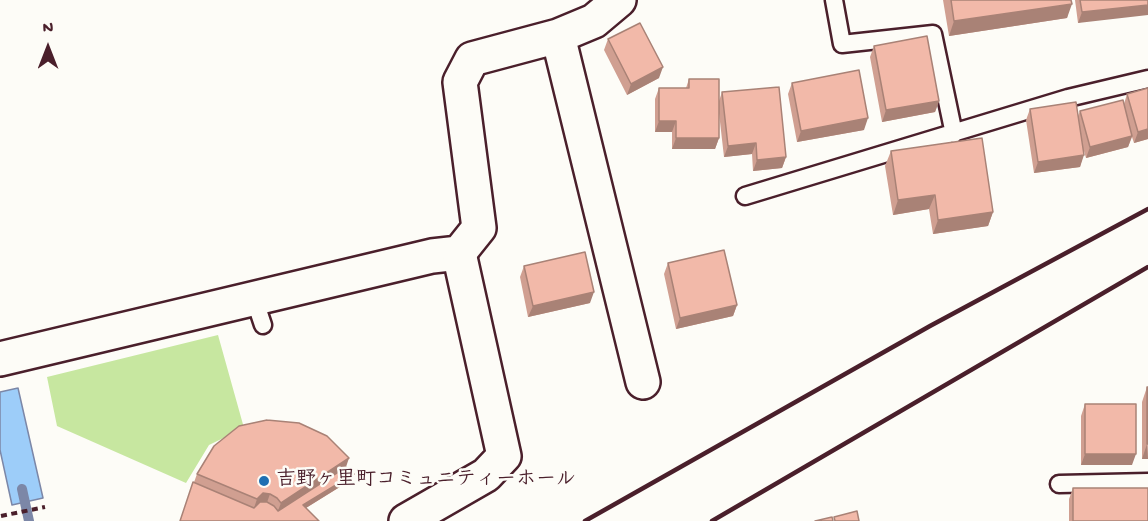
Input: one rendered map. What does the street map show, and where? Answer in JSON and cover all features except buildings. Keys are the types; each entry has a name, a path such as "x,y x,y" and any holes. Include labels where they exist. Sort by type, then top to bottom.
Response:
{"street":[{"path":"0,359 258,311 432,256 459,253 479,228 460,82 472,59 558,36 594,21 620,0"},
{"path":"558,36 643,382"},
{"path":"406,521 486,475 504,456 459,253"}],"lane":[{"path":"834,0 842,44 933,34 954,134"},
{"path":"745,196 1068,98 1148,79"},
{"path":"1059,484 1148,482"}],"path":[{"path":"1,516 45,507"}],"green space":[{"path":"218,335 244,428 209,445 186,483 57,426 47,377"}],"water":[{"path":"18,388 43,498 12,505 0,450 0,392"}],"waterway":[{"path":"22,489 29,521"}],"railway":[{"path":"585,521 930,326 1148,209"},
{"path":"712,521 1148,267"}],"place":[{"name":"吉野ヶ里町コミュニティーホール","path":"264,481"}]}
